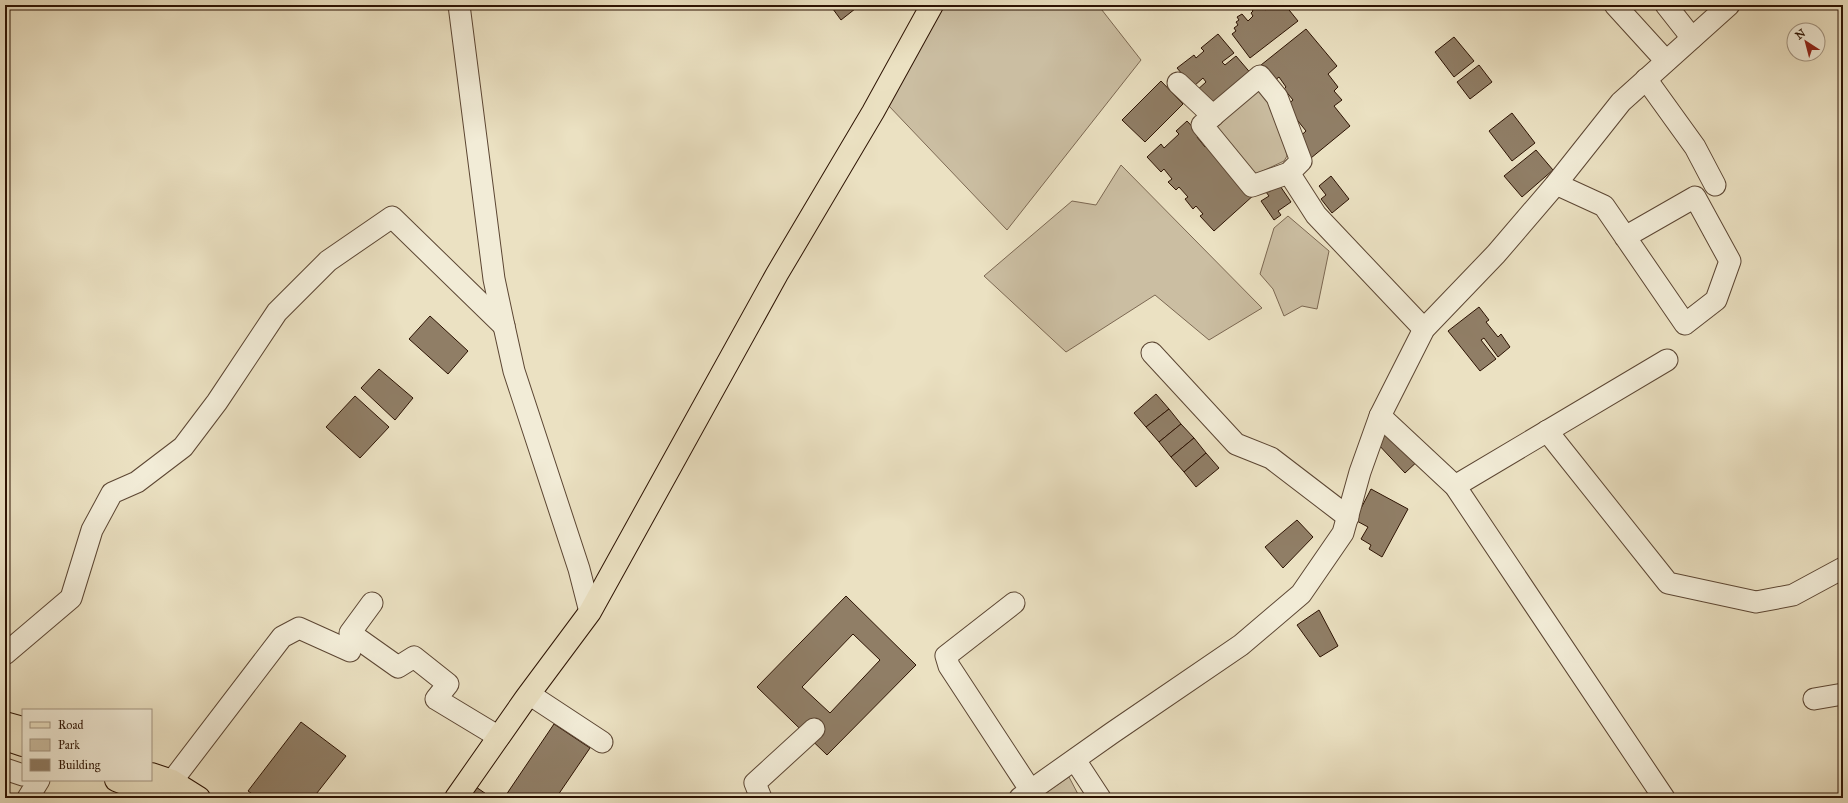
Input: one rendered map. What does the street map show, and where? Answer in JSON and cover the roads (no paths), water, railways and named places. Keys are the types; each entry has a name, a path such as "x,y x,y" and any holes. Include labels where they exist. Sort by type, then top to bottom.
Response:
{"main road":[{"path":"456,798 529,694 590,612 777,274 873,112 932,5"},
{"path":"5,723 22,728"},
{"path":"5,739 22,745"},
{"path":"152,775 167,790"},
{"path":"121,781 199,798"}],"street":[{"path":"459,5 494,280 514,371 579,569 590,612"},
{"path":"1615,5 1666,61"},
{"path":"1666,5 1692,38"},
{"path":"1014,603 946,656 949,666 1026,795 1240,645 1301,594 1344,533 1360,472 1380,416 1424,328 1496,254 1556,184 1621,102 1725,7"},
{"path":"1260,76 1277,97 1301,162 1289,173 1252,186 1202,125 1260,76"},
{"path":"1646,79 1695,147 1715,186"},
{"path":"1178,83 1213,116"},
{"path":"1289,173 1316,215 1424,328"},
{"path":"1556,184 1604,206 1625,237 1685,324 1716,300 1730,261 1695,196 1625,237"},
{"path":"5,654 71,598 92,530 112,493 137,482 183,447 217,402 277,312 328,261 392,217 504,326"},
{"path":"1152,352 1236,444 1271,458 1348,517"},
{"path":"1455,486 1667,360"},
{"path":"1380,416 1455,486 1658,797"},
{"path":"1547,431 1668,583 1756,602 1793,595 1843,568"},
{"path":"372,603 350,634 398,667 414,658 448,684 436,699 499,737"},
{"path":"167,790 282,637 298,628 350,651"},
{"path":"529,694 602,742"},
{"path":"1814,699 1843,694"},
{"path":"761,798 755,783 814,729"},
{"path":"1075,760 1100,798"},
{"path":"5,770 22,775"},
{"path":"28,798 38,781"}]}
